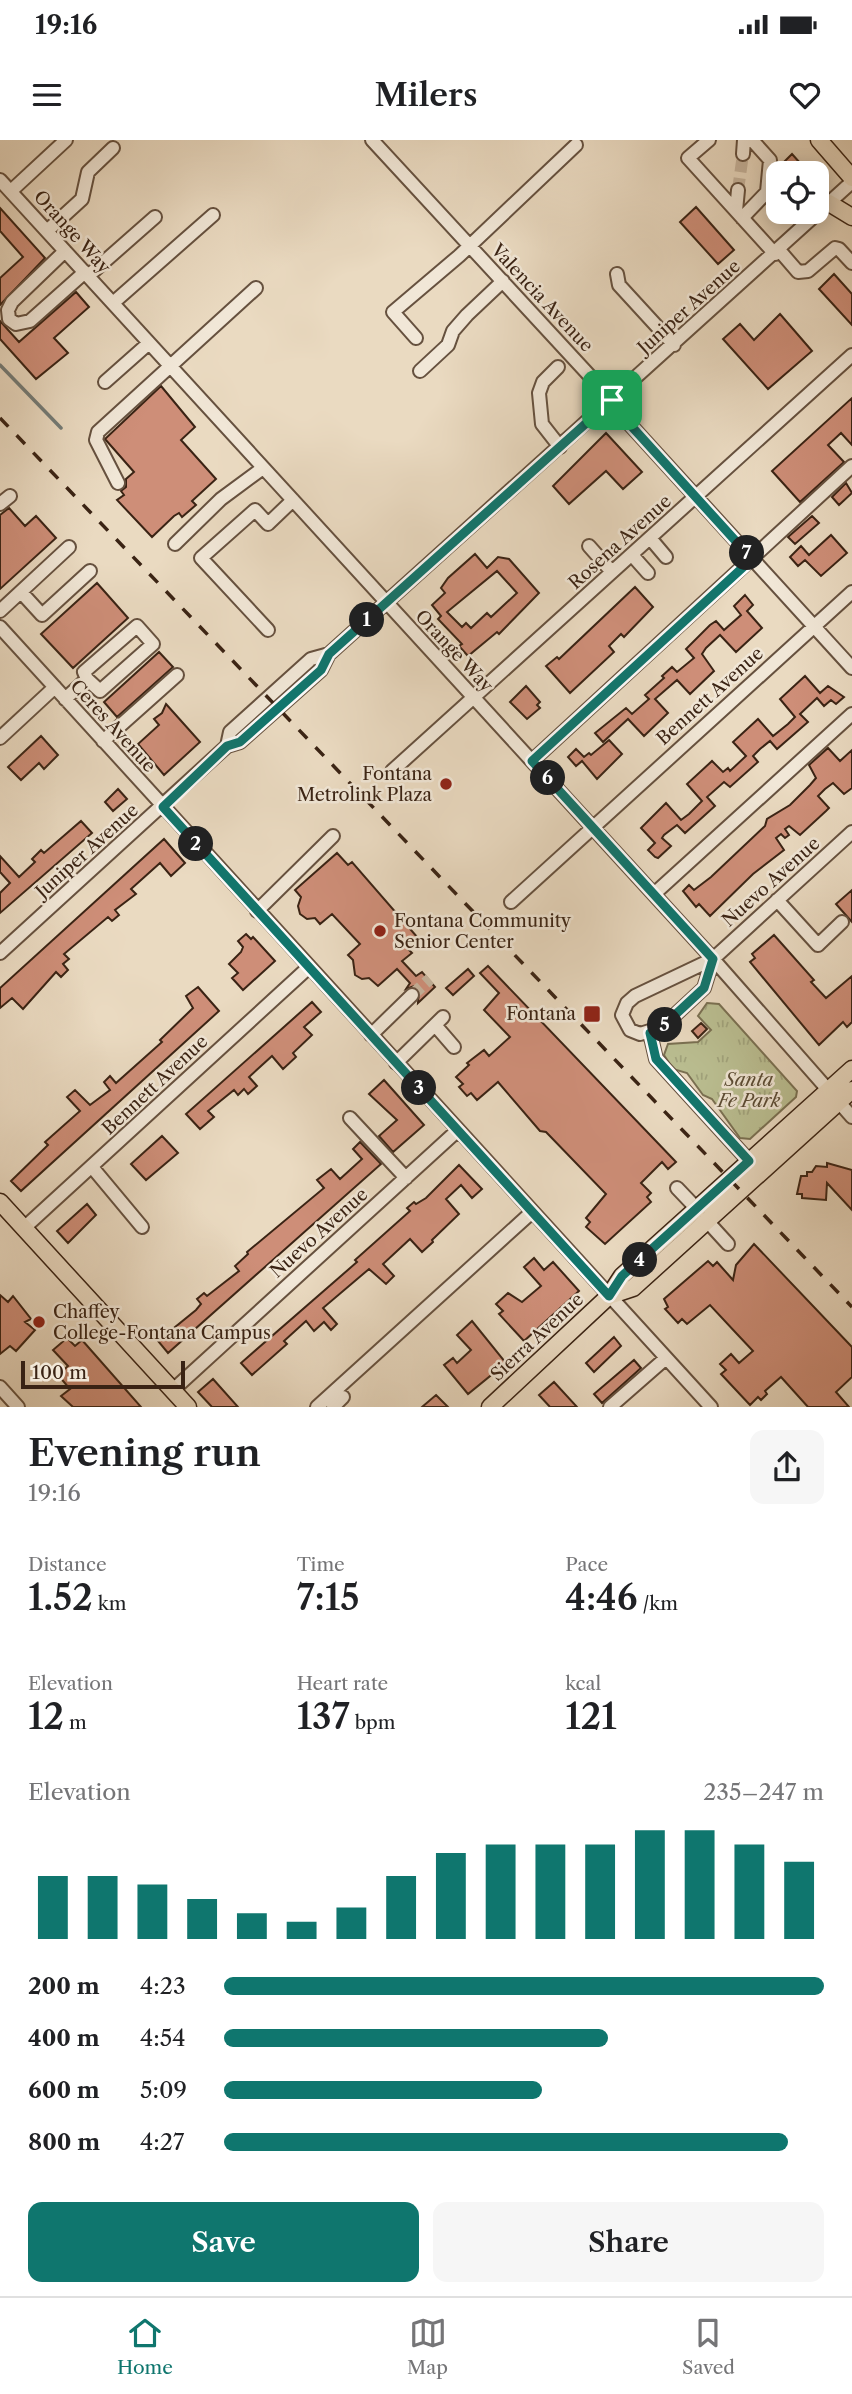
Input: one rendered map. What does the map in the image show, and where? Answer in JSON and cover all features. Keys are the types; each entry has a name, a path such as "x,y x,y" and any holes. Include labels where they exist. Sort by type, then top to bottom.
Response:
{"main road":[{"path":"819,140 852,180"},
{"path":"829,203 852,217"},
{"name":"Sierra Avenue","path":"490,1407 609,1296 622,1276 702,1215 834,1096 852,1069"},
{"name":"Sierra Avenue","path":"702,1215 749,1161 834,1096 852,1090"},
{"path":"0,1202 188,1407"}],"street":[{"path":"11,191 66,140"},
{"name":"Valencia Avenue","path":"372,140 612,400 624,418 852,668"},
{"path":"709,140 688,158 739,215 798,272 808,271 835,248 852,263"},
{"path":"743,154 744,140"},
{"path":"739,215 767,192 770,160 752,140"},
{"path":"416,338 393,312 576,145"},
{"path":"47,231 82,199 88,172 113,148"},
{"name":"Orange Way","path":"0,180 654,894 852,1117"},
{"name":"Juniper Avenue","path":"829,203 852,180"},
{"path":"738,190 739,215"},
{"path":"113,303 213,215"},
{"path":"65,251 12,302 8,310 9,319 16,324 30,321 155,217"},
{"name":"Juniper Avenue","path":"0,953 227,746 240,742 321,670 329,654 807,224"},
{"path":"617,274 619,285 674,345"},
{"path":"420,371 447,345 453,331 467,315 503,281"},
{"path":"118,483 96,440 98,432 256,288"},
{"path":"105,382 149,343"},
{"name":"Rosena Avenue","path":"392,771 852,355"},
{"path":"558,368 543,382 539,393 542,424 560,447"},
{"path":"532,761 852,466"},
{"path":"174,544 221,499 263,468"},
{"path":"268,630 201,558 255,510 268,524 293,500"},
{"path":"650,538 666,557"},
{"path":"589,546 612,572"},
{"path":"0,611 69,547"},
{"path":"632,555 648,573"},
{"path":"21,592 42,615 90,571"},
{"name":"Bennett Avenue","path":"511,902 852,592"},
{"name":"Ceres Avenue","path":"0,626 711,1407"},
{"path":"137,626 153,644 100,691 87,680 84,672 137,626"},
{"path":"103,741 177,675"},
{"path":"65,699 87,680"},
{"path":"0,738 55,687"},
{"path":"654,894 852,714"},
{"name":"Nuevo Avenue","path":"713,959 852,832"},
{"path":"257,911 332,836"},
{"path":"777,900 818,945 842,922"},
{"path":"713,959 704,988 662,1027 650,1033 630,1030 622,1016 627,1003 635,996 713,959"},
{"name":"Bennett Avenue","path":"24,1228 309,967"},
{"path":"371,1035 412,995"},
{"path":"397,1063 439,1021 454,1047"},
{"path":"650,1033 656,1059 749,1161"},
{"path":"350,1118 406,1178"},
{"name":"Nuevo Avenue","path":"173,1390 458,1130"},
{"path":"92,1167 142,1227"},
{"path":"677,1188 729,1244"},
{"path":"317,1407 532,1212"},
{"path":"610,1407 666,1358"},
{"path":"0,1387 18,1407"},
{"path":"333,1407 342,1397"}],"green space":[{"name":"Santa Fe Park","path":"707,1003 719,1004 797,1091 796,1097 750,1139 740,1138 712,1099 703,1095 687,1073 673,1069 664,1055 668,1044 698,1042 711,1030 698,1016"}],"building":[{"path":"792,154 798,161 785,161"},
{"path":"696,207 734,250 718,264 680,222"},
{"path":"0,208 45,258 0,305 0,278 23,257 0,231"},
{"path":"834,274 852,294 852,325 819,289"},
{"path":"76,292 89,307 54,338 68,353 36,379 0,339 0,321 19,342"},
{"path":"780,314 812,351 768,389 723,339 740,324 754,340"},
{"path":"161,386 195,427 181,440 216,479 192,501 196,505 182,517 179,513 174,516 152,537 117,500 124,495 121,491 126,487 126,479 134,472 105,439"},
{"path":"852,398 852,445 841,433 828,445 844,462 800,502 772,471"},
{"path":"606,433 642,472 623,489 606,471 569,504 553,486"},
{"path":"846,483 852,493 839,505 832,497"},
{"path":"9,508 25,526 36,516 56,538 0,589 0,515"},
{"path":"812,516 819,523 795,544 788,537"},
{"path":"831,535 847,553 821,576 805,560 798,566 790,557 801,546 809,555"},
{"path":"475,554 487,568 498,557 509,559 539,593 499,634 497,632 468,656 459,646 462,644 438,619 441,616 432,605 445,593 441,588 448,578","holes":["497,571 517,593 491,617 487,613 471,628 466,623 462,627 447,612"]},
{"path":"97,583 128,618 73,668 41,634"},
{"path":"635,587 653,607 624,637 621,634 609,646 614,652 570,693 546,666 557,657 559,659"},
{"path":"745,595 753,605 747,611 762,628 736,652 720,635 702,654 714,671 690,694 677,680 655,699 668,713 644,736 628,719 603,742 595,733 626,708 632,714 649,699 645,695 664,678 662,676 672,667 677,672 694,658 686,649 710,625 716,621 724,630 741,615 734,606"},
{"path":"159,652 173,667 117,717 104,702"},
{"path":"805,676 820,693 828,686 844,697 836,704 831,700 824,706 817,698 800,714 808,722 777,749 770,741 760,749 753,756 758,762 730,787 724,782 707,797 715,806 685,833 677,825 664,835 662,838 671,846 658,858 655,857 648,850 655,843 641,828 666,803 681,820 689,814 702,801 687,784 712,761 723,772 728,768 730,771 746,756 733,742 758,719 773,736 788,724 795,717 780,699"},
{"path":"526,686 540,702 537,705 540,708 527,719 510,702"},
{"path":"166,704 200,742 164,775 138,744 159,725 154,719 162,713"},
{"path":"41,736 58,755 44,769 39,763 21,780 8,767"},
{"path":"609,740 622,754 597,779 582,761 576,766 568,757 576,749 584,757 589,753 591,755"},
{"path":"828,748 840,761 852,750 852,788 844,794 833,783 825,789 818,796 829,808 800,835 789,826 785,829 789,835 785,838 781,834 776,838 784,850 753,874 710,916 699,904 696,907 683,891 689,885 694,890 711,877 765,826 767,819 790,805 816,778 809,765"},
{"path":"118,789 127,799 113,811 105,802"},
{"path":"81,821 92,833 0,913 0,893 10,883 0,872 0,856 19,877 35,862 32,859 41,850 44,853"},
{"path":"164,839 185,863 171,876 160,863 131,889 136,894 115,910 119,915 112,921 108,917 64,954 69,959 63,964 68,970 61,977 56,972 23,1009 12,998 0,1008 0,988"},
{"name":"Fontana Community Senior Center","path":"337,853 348,865 352,862 418,938 408,949 412,953 402,961 416,976 422,972 435,987 418,1003 419,989 414,986 406,989 410,983 397,969 378,986 369,978 362,979 355,975 353,960 348,955 360,944 332,914 320,924 315,918 307,919 300,914 298,906 301,897 295,890"},
{"path":"852,890 852,922 836,904"},
{"path":"246,934 251,939 253,937 275,961 243,990 232,978 238,973 229,964 241,952 243,947 238,941"},
{"path":"774,935 814,980 811,982 826,998 852,976 852,1022 847,1027 843,1022 819,1045 750,962 755,958 752,954"},
{"path":"488,966 676,1162 668,1169 662,1162 641,1183 651,1193 647,1197 651,1202 605,1244 586,1227 590,1222 586,1218 606,1194 546,1132 540,1131 498,1082 477,1100 471,1093 467,1096 459,1087 463,1084 456,1077 469,1065 467,1063 484,1050 489,1056 510,1037 484,1010 499,993 480,973"},
{"path":"468,969 474,976 453,995 446,988"},
{"path":"198,987 219,1011 21,1191 11,1181 48,1145 45,1142 80,1111 67,1097 75,1090 90,1105 110,1090 104,1082 110,1076 116,1083 162,1042 160,1040 193,1008 186,996"},
{"path":"312,1002 321,1012 304,1027 312,1035 293,1053 296,1057 283,1069 272,1056 249,1077 257,1086 248,1094 244,1089 238,1095 234,1090 208,1111 214,1117 200,1129 186,1114"},
{"path":"701,1023 707,1029 698,1038 692,1031"},
{"path":"384,1080 424,1125 393,1152 379,1136 397,1120 369,1094"},
{"path":"162,1136 178,1153 146,1180 131,1164"},
{"path":"360,1142 381,1164 168,1353 158,1341 196,1310 201,1304 197,1299 204,1293 207,1296 239,1271 235,1266 247,1252 324,1188 317,1180 331,1169 340,1179 362,1159 353,1149"},
{"path":"827,1163 852,1170 852,1210 827,1183 826,1200 802,1198 802,1194 797,1194 801,1176 807,1176 807,1172 812,1172 816,1166 827,1167"},
{"path":"459,1165 482,1189 472,1198 461,1185 446,1199 459,1214 433,1242 422,1252 410,1239 383,1264 394,1276 386,1284 369,1269 323,1308 337,1324 331,1330 324,1322 314,1331 306,1321 284,1341 287,1344 252,1375 241,1363 357,1262 355,1260 410,1211 407,1208 426,1198"},
{"path":"87,1204 96,1215 68,1243 57,1231"},
{"path":"754,1244 852,1347 852,1377 836,1392 849,1407 808,1407 781,1377 765,1391 767,1394 761,1400 758,1397 750,1405 721,1374 726,1370 720,1364 731,1354 739,1363 753,1351 710,1305 687,1324 682,1319 678,1323 665,1309 668,1307 664,1299 708,1261 713,1266 717,1262 733,1280 736,1265"},
{"path":"534,1258 544,1270 553,1262 579,1291 524,1341 499,1314 503,1311 496,1304 508,1293 522,1302 541,1286 524,1267"},
{"path":"0,1295 8,1302 13,1296 31,1319 25,1322 35,1330 16,1351 10,1346 0,1354"},
{"path":"472,1321 506,1363 468,1394 444,1365 453,1358 457,1363 471,1350 457,1335"},
{"path":"614,1337 621,1346 594,1372 586,1363"},
{"path":"67,1338 75,1346 82,1340 141,1407 73,1407 61,1396 70,1389 58,1375 68,1366 53,1350"},
{"path":"634,1360 641,1368 602,1403 594,1394"},
{"path":"213,1379 238,1407 212,1407 198,1392"},
{"path":"554,1382 577,1407 550,1407 539,1395"},
{"path":"436,1395 448,1407 422,1407"}],"waterway":[{"path":"0,365 61,428"}],"tunnel":[{"path":"738,190 743,154"},
{"path":"412,995 430,979"}],"railway":[{"path":"0,418 852,1307"}],"place":[{"name":"Fontana Metrolink Plaza","path":"446,784"},
{"name":"Fontana Community Senior Center","path":"380,931"},
{"name":"Fontana","path":"592,1014"},
{"name":"Chaffey College-Fontana Campus","path":"39,1322"}],"route":[{"path":"612,400 624,418 752,559 532,761 713,959 704,988 662,1027 650,1033 652,1050 656,1059 749,1161 622,1276 609,1296 163,807 227,746 240,742 321,670 329,654 612,400"}]}
